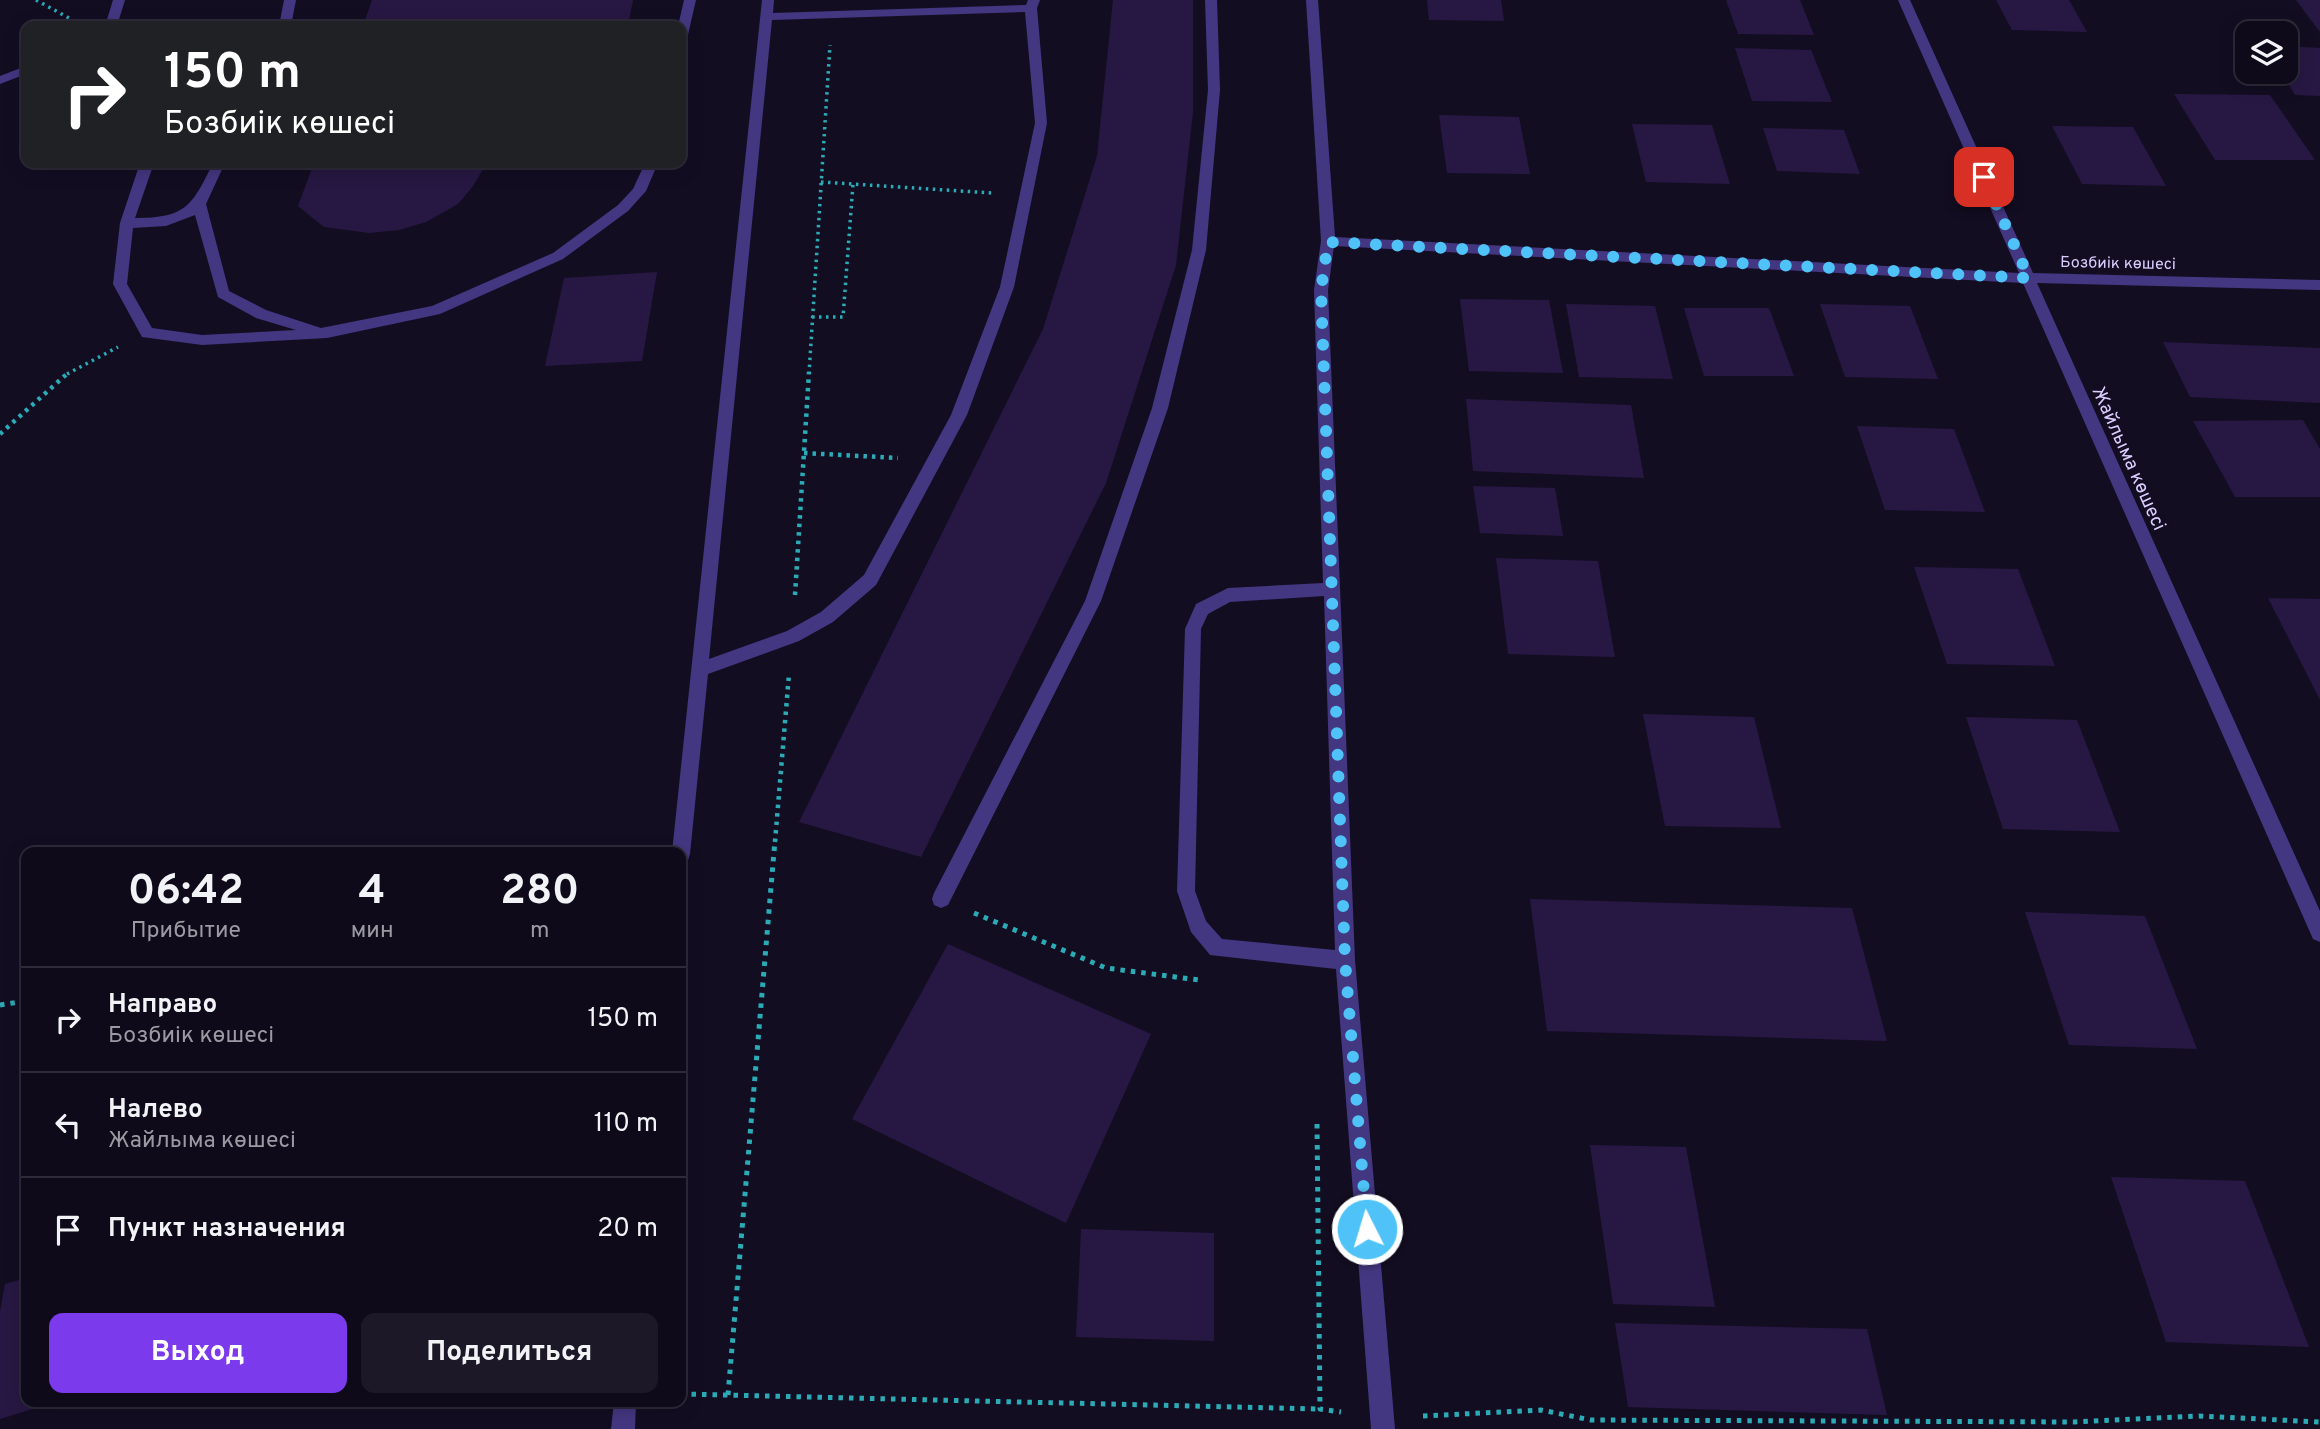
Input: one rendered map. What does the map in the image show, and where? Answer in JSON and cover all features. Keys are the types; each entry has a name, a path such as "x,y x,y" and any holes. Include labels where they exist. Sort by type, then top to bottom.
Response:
{"street":[{"path":"113,21 119,0"},
{"path":"287,21 290,0"},
{"path":"685,21 690,0"},
{"path":"682,847 768,0"},
{"path":"941,899 1093,601 1160,408 1199,250 1214,90 1211,0"},
{"path":"1312,0 1328,242 1321,290 1345,960 1382,1424"},
{"name":"Жайлыма көшесі","path":"1904,0 2320,933"},
{"path":"700,670 793,636 827,617 870,580 959,415 1007,287 1041,123 1032,4 766,17"},
{"path":"0,80 21,72"},
{"path":"145,168 127,223 120,284 147,333 202,341 327,333 435,310 558,256 623,208 639,191 650,168"},
{"path":"127,223 161,222 183,216 199,204 217,168"},
{"path":"199,204 223,295 261,314 327,333"},
{"name":"Бозбиік көшесі","path":"1328,242 2029,278 2320,285"},
{"path":"1332,589 1228,595 1202,609 1193,629 1186,891 1198,926 1217,948 1345,960"},
{"path":"623,1429 625,1407"}],"path":[{"path":"36,0 76,21"},
{"path":"728,1395 793,636 832,14"},
{"path":"821,182 1026,195"},
{"path":"813,317 843,317 853,184"},
{"path":"0,434 71,370 147,333"},
{"path":"804,453 935,460"},
{"path":"941,899 1106,968 1208,981"},
{"path":"0,1005 21,1002"},
{"path":"686,1394 1320,1409"},
{"path":"1382,1424 1541,1410 1591,1420 2074,1422 2199,1416 2320,1422"}],"building":[{"path":"372,0 633,0 629,21 365,21"},
{"path":"1113,0 1193,0 1193,112 1176,265 1106,483 921,857 799,822 1043,329 1097,156"},
{"path":"1427,0 1501,0 1504,21 1429,20"},
{"path":"1726,0 1800,0 1814,35 1738,34"},
{"path":"1996,0 2069,0 2087,32 2012,30"},
{"path":"2296,0 2320,0 2320,32"},
{"path":"2298,47 2320,48 2320,96 2295,95 2288,84 2298,84"},
{"path":"1735,48 1811,50 1832,102 1752,101"},
{"path":"2174,94 2270,95 2315,160 2215,160"},
{"path":"1439,115 1519,117 1530,174 1447,173"},
{"path":"1632,124 1712,125 1730,184 1646,182"},
{"path":"2052,126 2133,127 2166,186 2082,184"},
{"path":"1763,128 1844,130 1860,174 1777,171"},
{"path":"312,168 484,168 458,204 426,222 399,230 369,233 324,227 298,206"},
{"path":"657,272 642,361 545,366 564,278"},
{"path":"1460,299 1549,300 1563,373 1469,371"},
{"path":"1566,304 1655,306 1673,379 1579,377"},
{"path":"1820,304 1910,306 1938,379 1845,377"},
{"path":"1684,308 1769,308 1794,376 1704,376"},
{"path":"2163,342 2320,348 2320,403 2190,397"},
{"path":"1466,399 1631,405 1644,478 1473,471"},
{"path":"2303,420 2320,449 2320,497 2235,497 2193,421"},
{"path":"1857,426 1954,429 1985,512 1885,510"},
{"path":"1473,486 1555,488 1563,536 1480,533"},
{"path":"1496,558 1598,561 1615,657 1508,654"},
{"path":"1914,567 2018,569 2055,666 1947,664"},
{"path":"2268,598 2320,599 2320,700"},
{"path":"1643,714 1754,717 1781,828 1665,826"},
{"path":"1966,717 2077,720 2120,832 2003,829"},
{"path":"1530,899 1852,908 1887,1041 1547,1031"},
{"path":"2025,912 2145,916 2197,1049 2069,1045"},
{"path":"948,944 1151,1034 1066,1223 852,1119"},
{"path":"1590,1145 1686,1147 1715,1307 1613,1304"},
{"path":"2111,1177 2245,1181 2309,1347 2166,1342"},
{"path":"1081,1229 1214,1233 1214,1341 1076,1337"},
{"path":"21,1279 21,1407 39,1407 0,1419 0,1312 5,1284"},
{"path":"1615,1323 1867,1329 1887,1415 1628,1407"}],"route":[{"path":"1367,1229 1345,960 1321,290 1328,242 2029,278 1984,177"}]}
